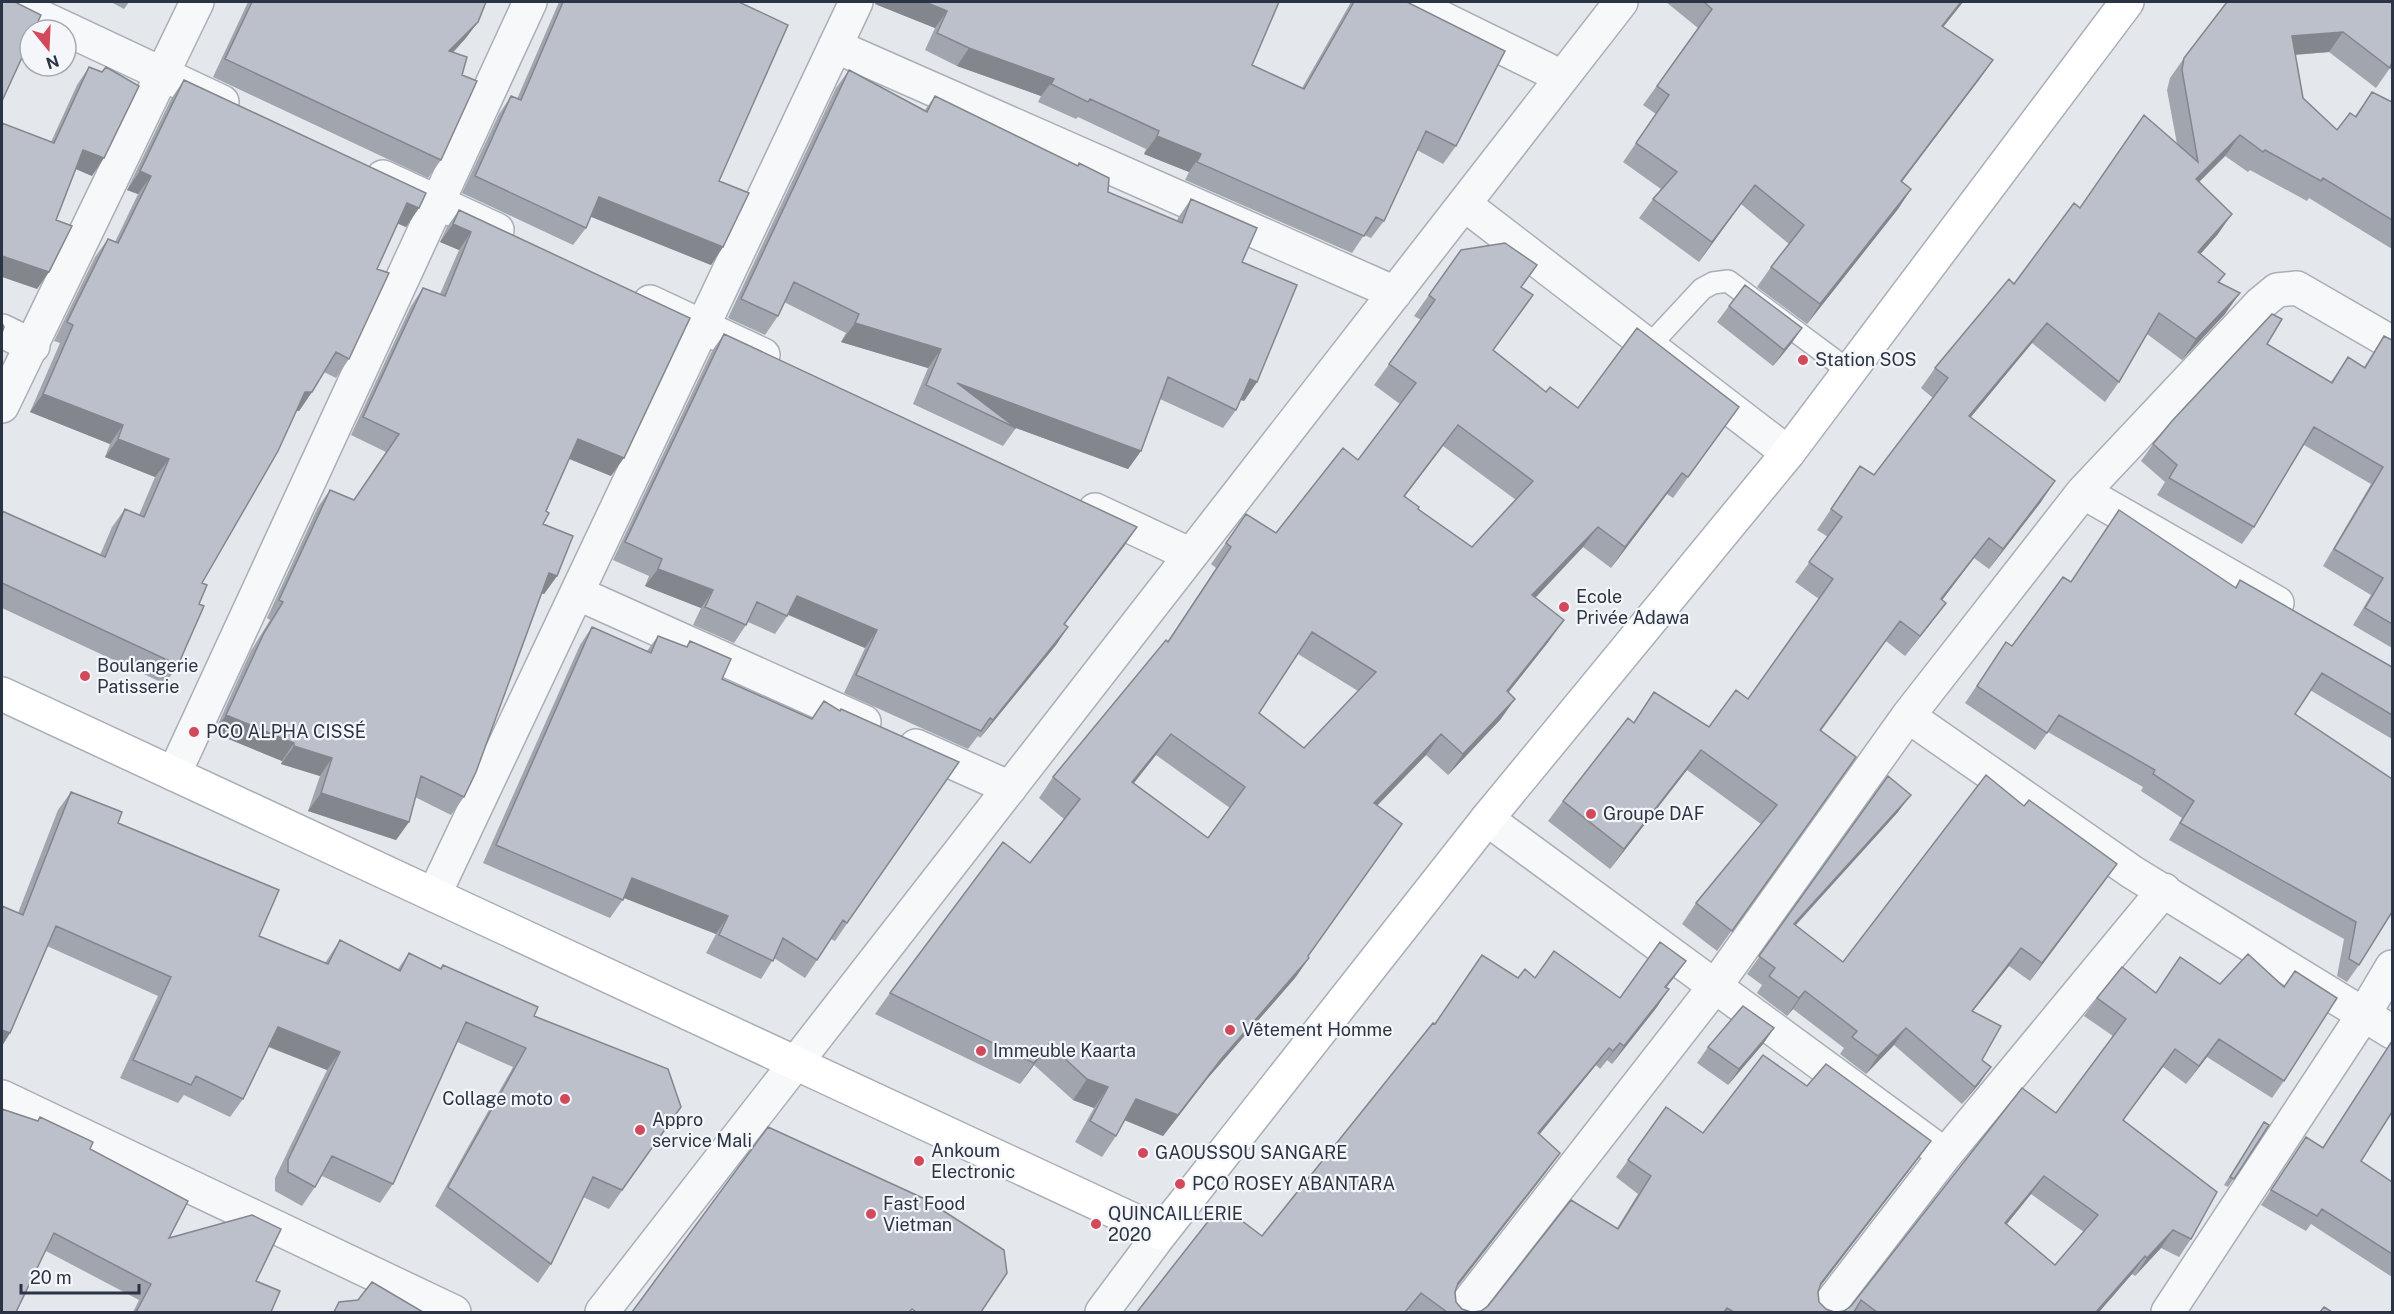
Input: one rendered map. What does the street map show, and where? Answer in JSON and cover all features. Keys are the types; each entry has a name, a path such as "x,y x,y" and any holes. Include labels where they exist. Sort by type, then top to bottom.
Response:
{"main road":[{"path":"2,694 1161,1233 1487,819 1788,453 2127,2"}],"street":[{"path":"9,2 247,113"},
{"path":"2,406 33,346 197,2"},
{"path":"174,774 530,2"},
{"path":"434,895 856,2"},
{"path":"1409,2 1562,77"},
{"path":"602,1312 1621,2"},
{"path":"835,46 1395,293"},
{"path":"353,163 522,242"},
{"path":"1464,204 1788,453"},
{"path":"618,287 790,367"},
{"path":"1461,1312 1716,985 1908,716 2084,492 2260,303 2277,290 2297,288 2392,343"},
{"path":"2,331 33,346"},
{"path":"2084,492 2300,616"},
{"path":"1072,499 1191,555"},
{"path":"577,593 1010,788"},
{"path":"1908,716 2132,872 2392,1032"},
{"path":"1487,819 1945,1155"},
{"path":"1824,1312 1945,1155 2164,890"},
{"path":"2168,1312 2364,1014 2392,967"},
{"path":"2,1096 454,1312"},
{"path":"1102,1312 1161,1233"}],"lane":[{"path":"1649,346 1702,289 1713,283 1728,281 1850,371"}],"building":[{"path":"2,2 15,2 41,15 40,18 18,18 18,66 2,101"},
{"path":"252,2 486,2 478,22 449,51 467,57 462,75 477,81 441,160 225,59"},
{"path":"563,2 739,2 788,25 719,181 749,193 723,247 599,197 586,228 475,176 511,96 521,100"},
{"path":"925,2 1279,2 1252,65 1304,89 1354,2 1407,2 1505,51 1456,146 1426,131 1384,221 1376,217 1364,236 1197,162 1201,154 1157,136 1159,131 1090,99 1088,102 1051,84 1054,79 969,48 937,33 947,11"},
{"path":"1704,2 1961,2 1942,26 1993,60 1901,181 1911,189 1820,304 1771,267 1804,225 1755,185 1712,242 1653,199 1677,172 1636,143 1669,95 1657,86 1712,9"},
{"path":"2227,2 2392,2 2392,62 2390,68 2343,32 2292,36 2303,98 2337,130 2350,113 2356,117 2372,92 2392,102 2392,220 2323,178 2321,181 2265,150 2263,152 2240,135 2196,179 2232,214 2198,252 2225,274 2218,282 2240,293 2196,339 2159,313 2119,382 2047,323 1969,416 2055,481 2003,549 1989,538 1941,599 1946,603 1920,636 1900,621 1820,730 1856,757 1732,931 1696,903 1777,805 1701,750 1624,849 1563,801 1628,718 1634,723 1654,692 1709,727 1736,690 1748,699 1833,579 1809,562 1842,517 1831,509 1860,466 1874,475 1948,378 1935,368 2009,279 2014,284 2074,203 2080,208 2144,115 2198,162 2182,70 2184,58"},
{"path":"89,67 102,72 106,67 139,86 104,158 83,150 56,220 72,226 49,272 2,256 2,123 54,143"},
{"path":"849,70 927,112 935,96 1078,166 1079,163 1109,178 1108,192 1182,223 1191,199 1257,228 1242,262 1297,285 1257,382 1250,379 1236,410 1168,377 1141,451 957,383 1016,428 926,385 941,349 855,323 859,314 794,282 778,316 741,299"},
{"path":"184,80 426,193 419,208 407,203 377,269 389,273 349,359 336,352 312,392 305,392 278,451 202,583 207,585 199,604 204,606 178,665 2,583 2,511 105,557 125,509 144,517 169,459 118,439 123,425 43,394 73,325 67,322 108,239 118,243 151,176 140,171"},
{"path":"459,210 690,318 624,458 578,439 546,511 549,513 543,524 573,536 557,576 549,573 476,772 464,797 421,776 409,822 321,793 332,758 294,746 294,743 226,715 264,633 283,602 279,600 330,490 354,500 399,434 363,417 423,288 445,296 471,232 453,224"},
{"path":"1505,243 1537,265 1521,287 1533,295 1493,350 1546,392 1550,387 1578,408 1637,328 1739,407 1688,477 1682,473 1625,547 1598,527 1532,595 1564,620 1507,691 1515,699 1463,754 1441,734 1374,803 1402,824 1308,956 1309,958 1222,1058 1178,1115 1136,1099 1116,1136 1090,1121 1108,1087 1087,1079 1049,1044 1034,1063 890,993 1003,842 1030,863 1080,799 1053,777 1166,640 1168,642 1231,547 1226,543 1246,514 1276,533 1343,448 1358,460 1416,383 1389,364 1435,300 1429,295 1461,250","holes":["1458,425 1533,481 1472,547 1418,509 1419,507 1404,496","1312,632 1376,672 1304,748 1259,713","1171,734 1245,787 1208,838 1132,782"]},
{"path":"1745,285 1802,328 1784,350 1729,306"},
{"path":"2272,314 2282,319 2267,344 2332,383 2348,357 2365,368 2384,336 2392,340 2392,624 2365,608 2383,578 2334,549 2383,467 2314,427 2254,527 2169,478 2177,465 2153,444"},
{"path":"724,334 1137,527 1064,624 1068,627 993,720 990,718 981,731 856,675 877,630 797,596 787,616 757,602 746,625 705,607 713,590 658,569 662,559 625,542"},
{"path":"2119,510 2236,588 2240,580 2392,667 2392,715 2322,673 2295,714 2392,779 2392,912 2359,965 2349,959 2356,922 2180,823 2194,801 2153,774 2155,770 2059,715 2047,733 1977,686 2006,642 2012,646 2063,577 2071,582"},
{"path":"592,627 651,653 658,636 687,647 690,641 731,659 722,679 812,719 824,701 840,711 841,709 959,762 847,923 843,920 817,960 783,938 773,961 719,935 728,916 632,878 623,900 496,845"},
{"path":"1986,775 2024,806 2029,800 2117,864 2042,963 2021,948 1972,1011 2001,1026 1982,1060 1991,1067 1975,1087 1906,1028 1878,1056 1852,1037 1857,1031 1805,991 1799,998 1769,976 1775,968 1759,956 1888,776 1911,795 1794,924 1843,962"},
{"path":"71,792 122,812 118,823 279,890 259,936 328,964 340,940 400,971 409,953 441,969 443,965 538,1007 534,1016 668,1069 681,1107 622,1190 593,1177 551,1264 448,1187 526,1048 466,1022 393,1184 332,1156 315,1187 288,1172 288,1160 340,1052 278,1027 243,1099 196,1076 191,1085 133,1060 171,977 56,926 10,1033 2,1030 2,906 23,915"},
{"path":"1660,942 1686,961 1665,987 1669,989 1624,1046 1620,1043 1613,1051 1609,1048 1538,1133 1560,1153 1458,1283 1455,1292 1456,1302 1462,1309 1471,1312 1447,1312 1421,1293 1405,1312 1137,1312 1221,1205 1262,1236 1433,1023 1435,1024 1482,955 1518,978 1525,969 1535,978 1554,951 1620,998"},
{"path":"2248,954 2284,987 2295,971 2337,998 2284,1081 2219,1039 2199,1066 2175,1049 2123,1120 2217,1192 2191,1239 2173,1230 2147,1258 2145,1256 2096,1312 1877,1312 1861,1300 1854,1312 1836,1312 1844,1311 1851,1306 2022,1088 2056,1113 2126,1019 2097,998 2122,967 2156,993 2180,957 2220,984","holes":["2044,1176 2098,1215 2055,1265 2005,1223"]},
{"path":"1743,1006 1774,1028 1739,1069 1708,1047"},
{"path":"2392,1041 2392,1112 2361,1161 2392,1182 2392,1254 2322,1209 2317,1216 2271,1190 2306,1137 2323,1148"},
{"path":"1763,1055 1807,1086 1826,1064 1931,1141 1821,1283 1818,1292 1819,1302 1826,1309 1834,1312 1734,1312 1727,1308 1724,1312 1473,1312 1481,1311 1488,1306 1571,1200 1618,1229 1651,1176 1628,1160 1666,1107 1703,1133"},
{"path":"2,1109 38,1121 40,1117 93,1142 90,1149 188,1201 169,1238 252,1215 281,1229 256,1281 280,1291 271,1312 136,1312 151,1284 54,1233 16,1312 2,1312"},
{"path":"2264,1122 2269,1125 2234,1179 2230,1177"},
{"path":"768,1127 925,1199 1004,1250 1007,1273 981,1312 916,1312 912,1309 909,1312 632,1312"},
{"path":"372,1282 423,1312 334,1312 339,1302 358,1300"},
{"path":"2324,1307 2332,1312 2320,1312"}],"place":[{"name":"Station SOS","path":"1803,360"},
{"name":"Ecole Privée Adawa","path":"1564,607"},
{"name":"Boulangerie Patisserie","path":"85,676"},
{"name":"PCO ALPHA CISSÉ","path":"194,732"},
{"name":"Groupe DAF","path":"1591,814"},
{"name":"Vêtement Homme","path":"1230,1030"},
{"name":"Immeuble Kaarta","path":"981,1051"},
{"name":"Collage moto","path":"565,1099"},
{"name":"Appro service Mali","path":"640,1130"},
{"name":"GAOUSSOU SANGARE","path":"1143,1153"},
{"name":"Ankoum Electronic","path":"919,1161"},
{"name":"PCO ROSEY ABANTARA","path":"1180,1184"},
{"name":"Fast Food Vietman","path":"871,1214"},
{"name":"QUINCAILLERIE 2020","path":"1096,1224"}]}
